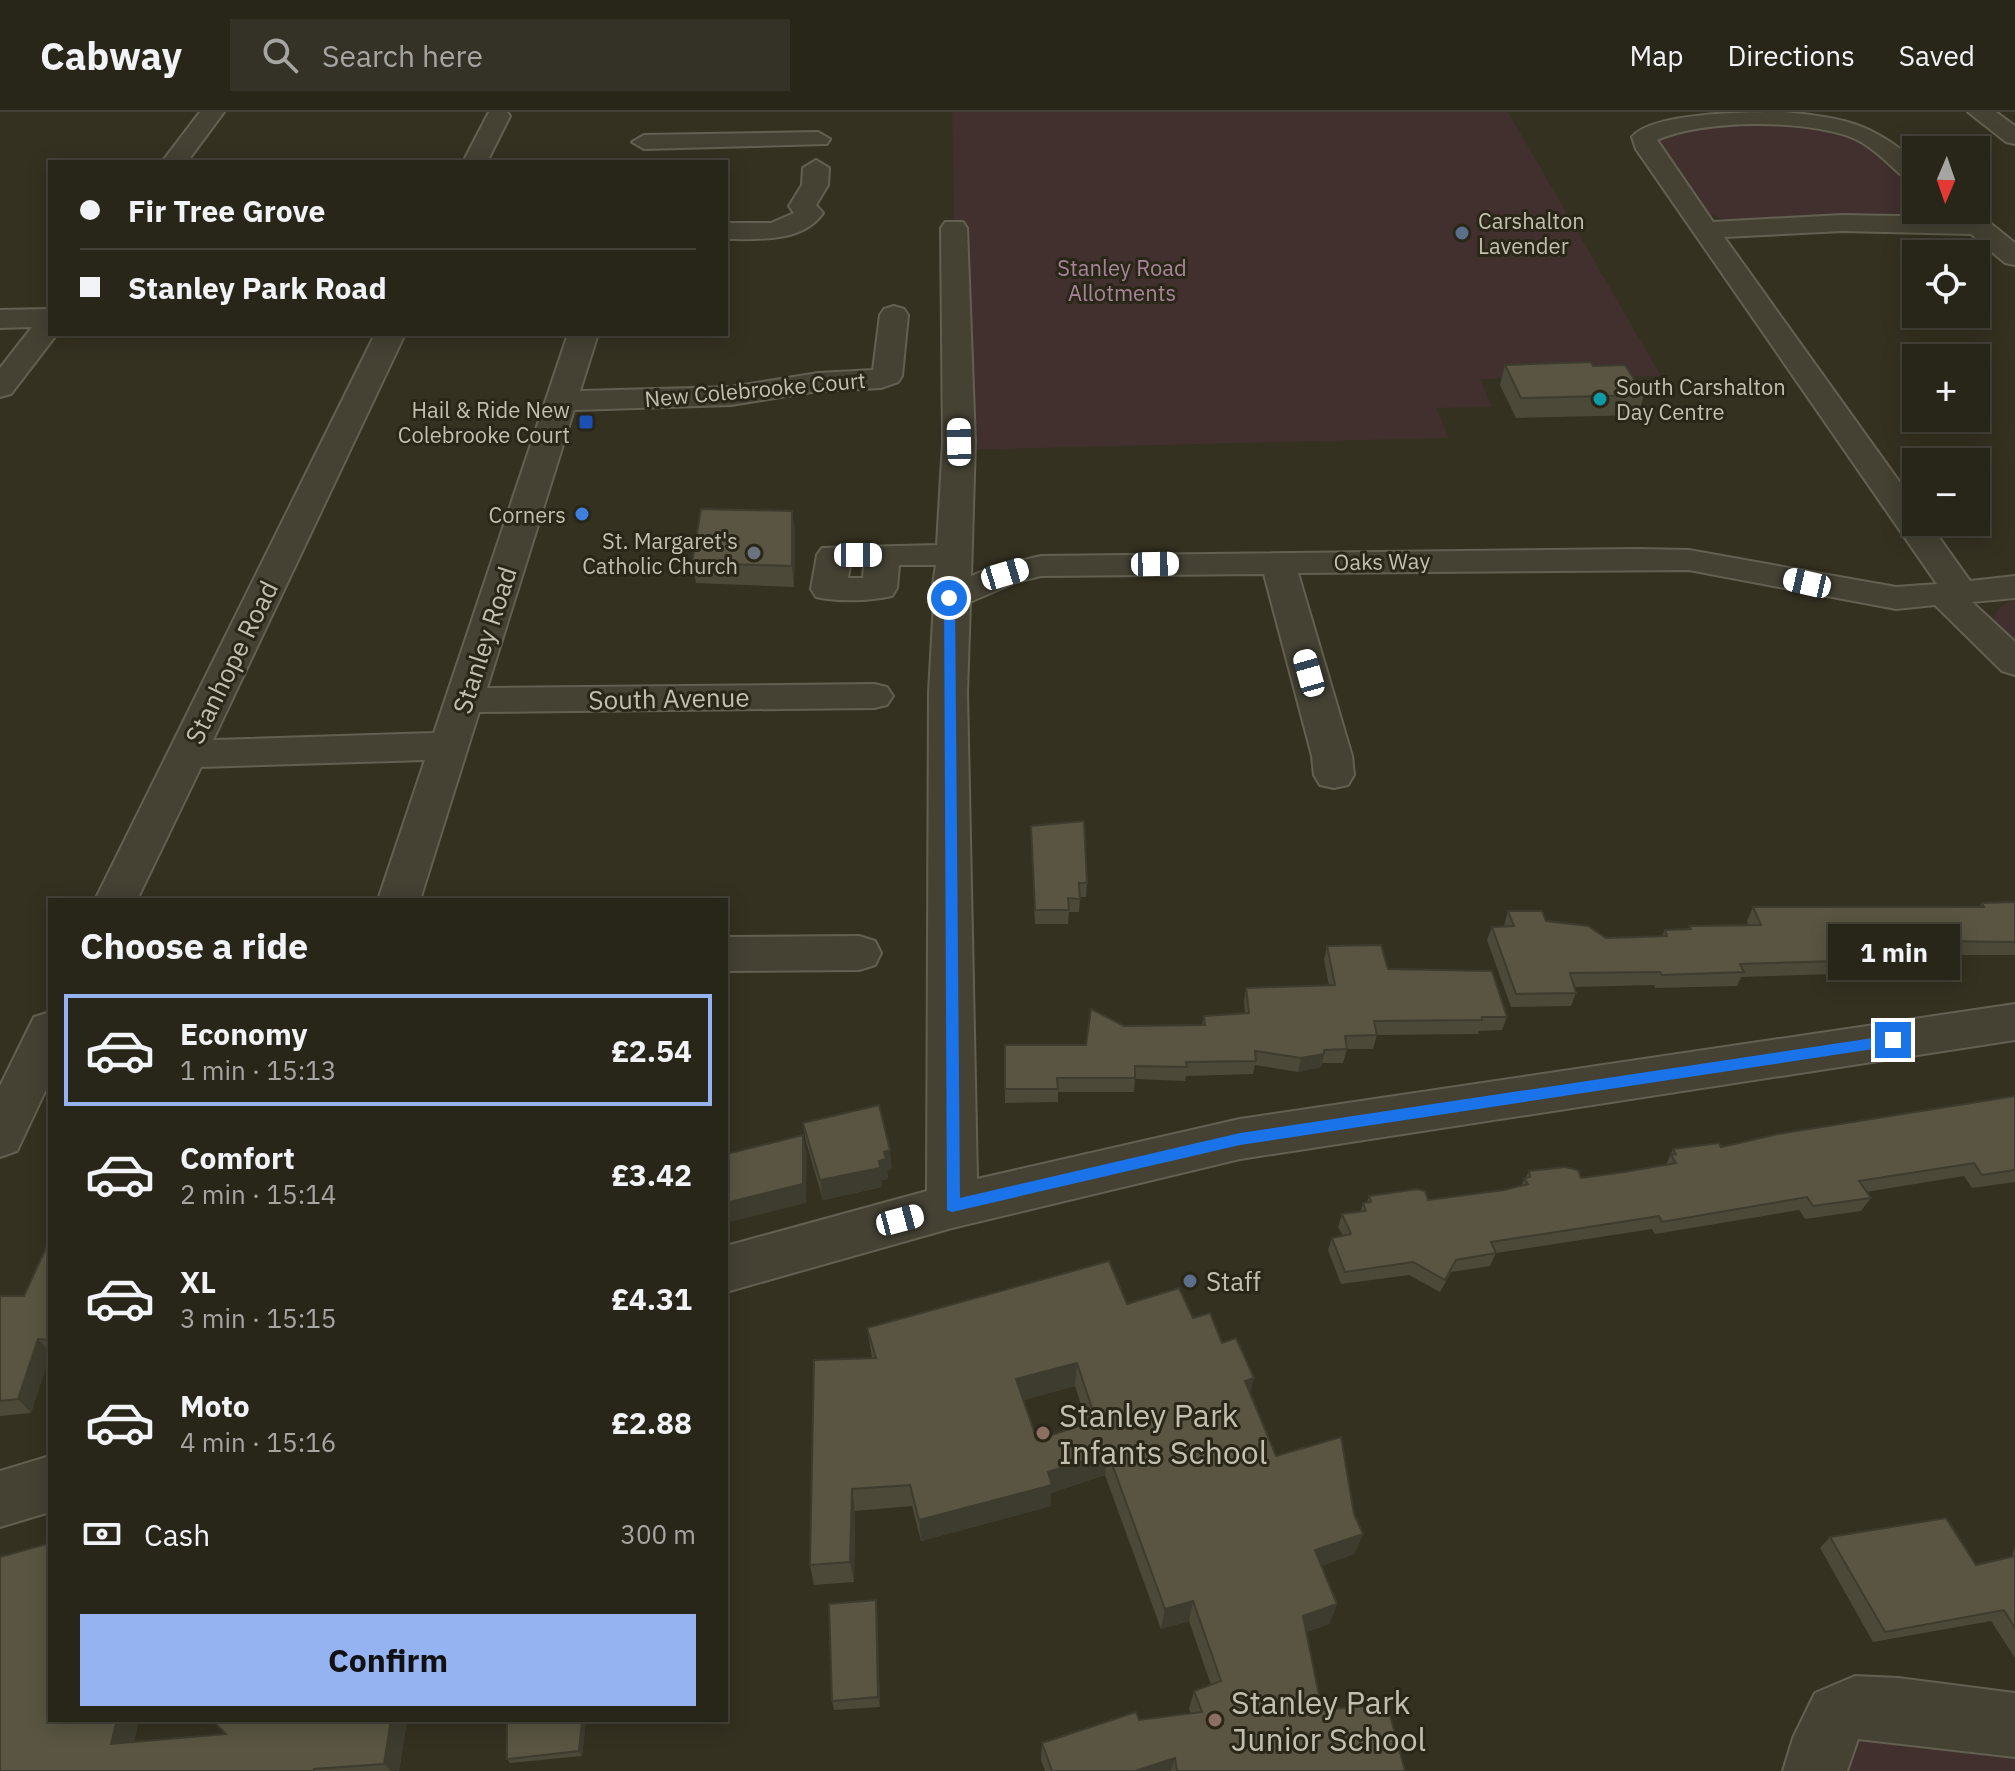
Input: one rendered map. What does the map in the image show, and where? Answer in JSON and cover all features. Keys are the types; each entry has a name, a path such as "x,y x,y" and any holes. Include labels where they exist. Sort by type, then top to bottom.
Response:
{"street":[{"path":"176,160 212,112"},
{"path":"654,112 641,152 775,139 818,139"},
{"path":"775,139 783,112"},
{"path":"1980,112 2015,137"},
{"path":"1902,164 1872,139 1852,130 1809,120 1731,113 1665,125 1644,137 1648,149 1953,594 2015,663"},
{"path":"476,160 498,116"},
{"path":"728,231 786,229 804,219 810,213 802,206 815,185 816,168"},
{"path":"1706,231 1781,223 1902,220"},
{"path":"1974,224 2015,257"},
{"path":"952,1206 949,598 958,450 954,228"},
{"name":"New Colebrooke Court","path":"561,401 731,396 818,382 881,379 887,376 894,315"},
{"path":"0,319 48,320"},
{"path":"0,388 48,323"},
{"name":"Stanhope Road","path":"389,336 187,754 450,746"},
{"name":"Stanley Road","path":"400,898 582,336"},
{"path":"883,555 952,546"},
{"name":"Oaks Way","path":"952,546 1024,568 1659,559 1740,568 1875,597 1953,594 2015,587"},
{"path":"1278,563 1332,756 1334,775"},
{"name":"Oaks Way","path":"949,598 1024,568"},
{"name":"South Avenue","path":"464,700 874,696"},
{"path":"117,898 187,754"},
{"path":"728,954 859,953"},
{"path":"728,1268 952,1206 1240,1139 2015,1023"},
{"path":"0,1137 48,1034"},
{"path":"0,1499 48,1485"},
{"path":"1815,1771 1834,1719 1845,1708 1870,1706 2015,1725"}],"green space":[{"name":"Stanley Road Allotments","path":"952,112 1508,112 1661,376 1480,379 1492,407 1436,408 1449,438 958,450"},
{"path":"1705,122 1823,126 1866,143 1902,173 1902,217 1724,220 1704,210 1663,156 1656,137"},
{"path":"2015,600 2015,647 1994,624 1999,608"},
{"path":"1838,1730 2015,1735 2015,1771 1822,1771"}],"building":[{"path":"1591,362 1593,366 1625,365 1644,395 1521,398 1505,365"},
{"path":"701,509 792,511 792,566 692,563"},
{"path":"1084,821 1087,883 1079,883 1080,899 1068,898 1069,910 1035,910 1031,826"},
{"path":"2015,902 2015,942 1927,941 1928,944 1911,944 1915,950 1834,953 1838,961 1740,964 1744,972 1662,975 1660,972 1570,973 1576,993 1516,994 1492,927 1514,926 1508,911 1542,911 1546,921 1588,926 1606,938 1667,936 1665,930 1691,929 1690,926 1761,925 1753,907 1984,907 1982,903"},
{"path":"1381,945 1388,969 1492,971 1507,1017 1374,1021 1377,1035 1345,1036 1347,1049 1324,1050 1324,1054 1301,1058 1255,1051 1256,1061 1186,1062 1187,1067 1135,1066 1135,1078 1057,1078 1058,1089 1005,1089 1005,1045 1086,1045 1091,1009 1124,1026 1205,1025 1204,1016 1249,1013 1246,988 1335,985 1327,946"},
{"path":"2015,1096 2015,1170 1982,1175 1974,1163 1859,1181 1871,1198 1813,1206 1807,1197 1662,1222 1659,1216 1491,1242 1496,1253 1456,1260 1445,1280 1413,1262 1345,1272 1332,1238 1351,1234 1342,1214 1366,1211 1363,1203 1371,1202 1369,1196 1417,1189 1425,1191 1428,1200 1504,1190 1528,1184 1524,1178 1530,1177 1529,1171 1565,1167 1578,1170 1581,1178 1624,1172 1676,1163 1671,1155 1676,1154 1673,1149 1719,1143 1721,1147 1778,1134"},
{"path":"879,1105 890,1150 884,1152 886,1159 879,1161 880,1168 820,1180 803,1123"},
{"path":"803,1135 803,1184 728,1203 728,1154"},
{"path":"48,1243 48,1340 38,1339 18,1399 0,1401 0,1296 24,1296"},
{"path":"1109,1261 1127,1304 1179,1288 1193,1318 1210,1313 1222,1343 1236,1338 1254,1378 1245,1381 1276,1456 1341,1437 1354,1514 1363,1534 1315,1550 1337,1604 1303,1616 1322,1710 1387,1704 1405,1771 1177,1771 1175,1758 1135,1771 1052,1771 1042,1743 1136,1712 1139,1720 1202,1712 1194,1691 1221,1681 1193,1601 1165,1609 1108,1453 1048,1472 1052,1485 919,1520 910,1485 852,1489 850,1562 810,1565 814,1360 876,1358 867,1328","holes":["1077,1363 1096,1420 1037,1440 1016,1379"]},
{"path":"1946,1518 1976,1565 2015,1556 2015,1628 2004,1610 1885,1632 1830,1537"},
{"path":"48,1544 48,1722 116,1722 111,1744 226,1734 215,1723 391,1722 384,1764 314,1771 0,1771 0,1557"},
{"path":"876,1600 878,1697 832,1701 829,1604"},
{"path":"507,1722 582,1722 579,1751 507,1759"}],"place":[{"name":"Carshalton Lavender","path":"1462,233"},
{"name":"South Carshalton Day Centre","path":"1600,399"},
{"name":"Hail & Ride New Colebrooke Court","path":"586,422"},
{"name":"Corners","path":"582,514"},
{"name":"St. Margaret's Catholic Church","path":"754,553"},
{"name":"Staff","path":"1190,1281"},
{"name":"Stanley Park Infants School","path":"1043,1433"},
{"name":"Stanley Park Junior School","path":"1215,1720"}],"route":[{"path":"949,598 948,957 952,1206 1240,1139 1893,1040"}]}
